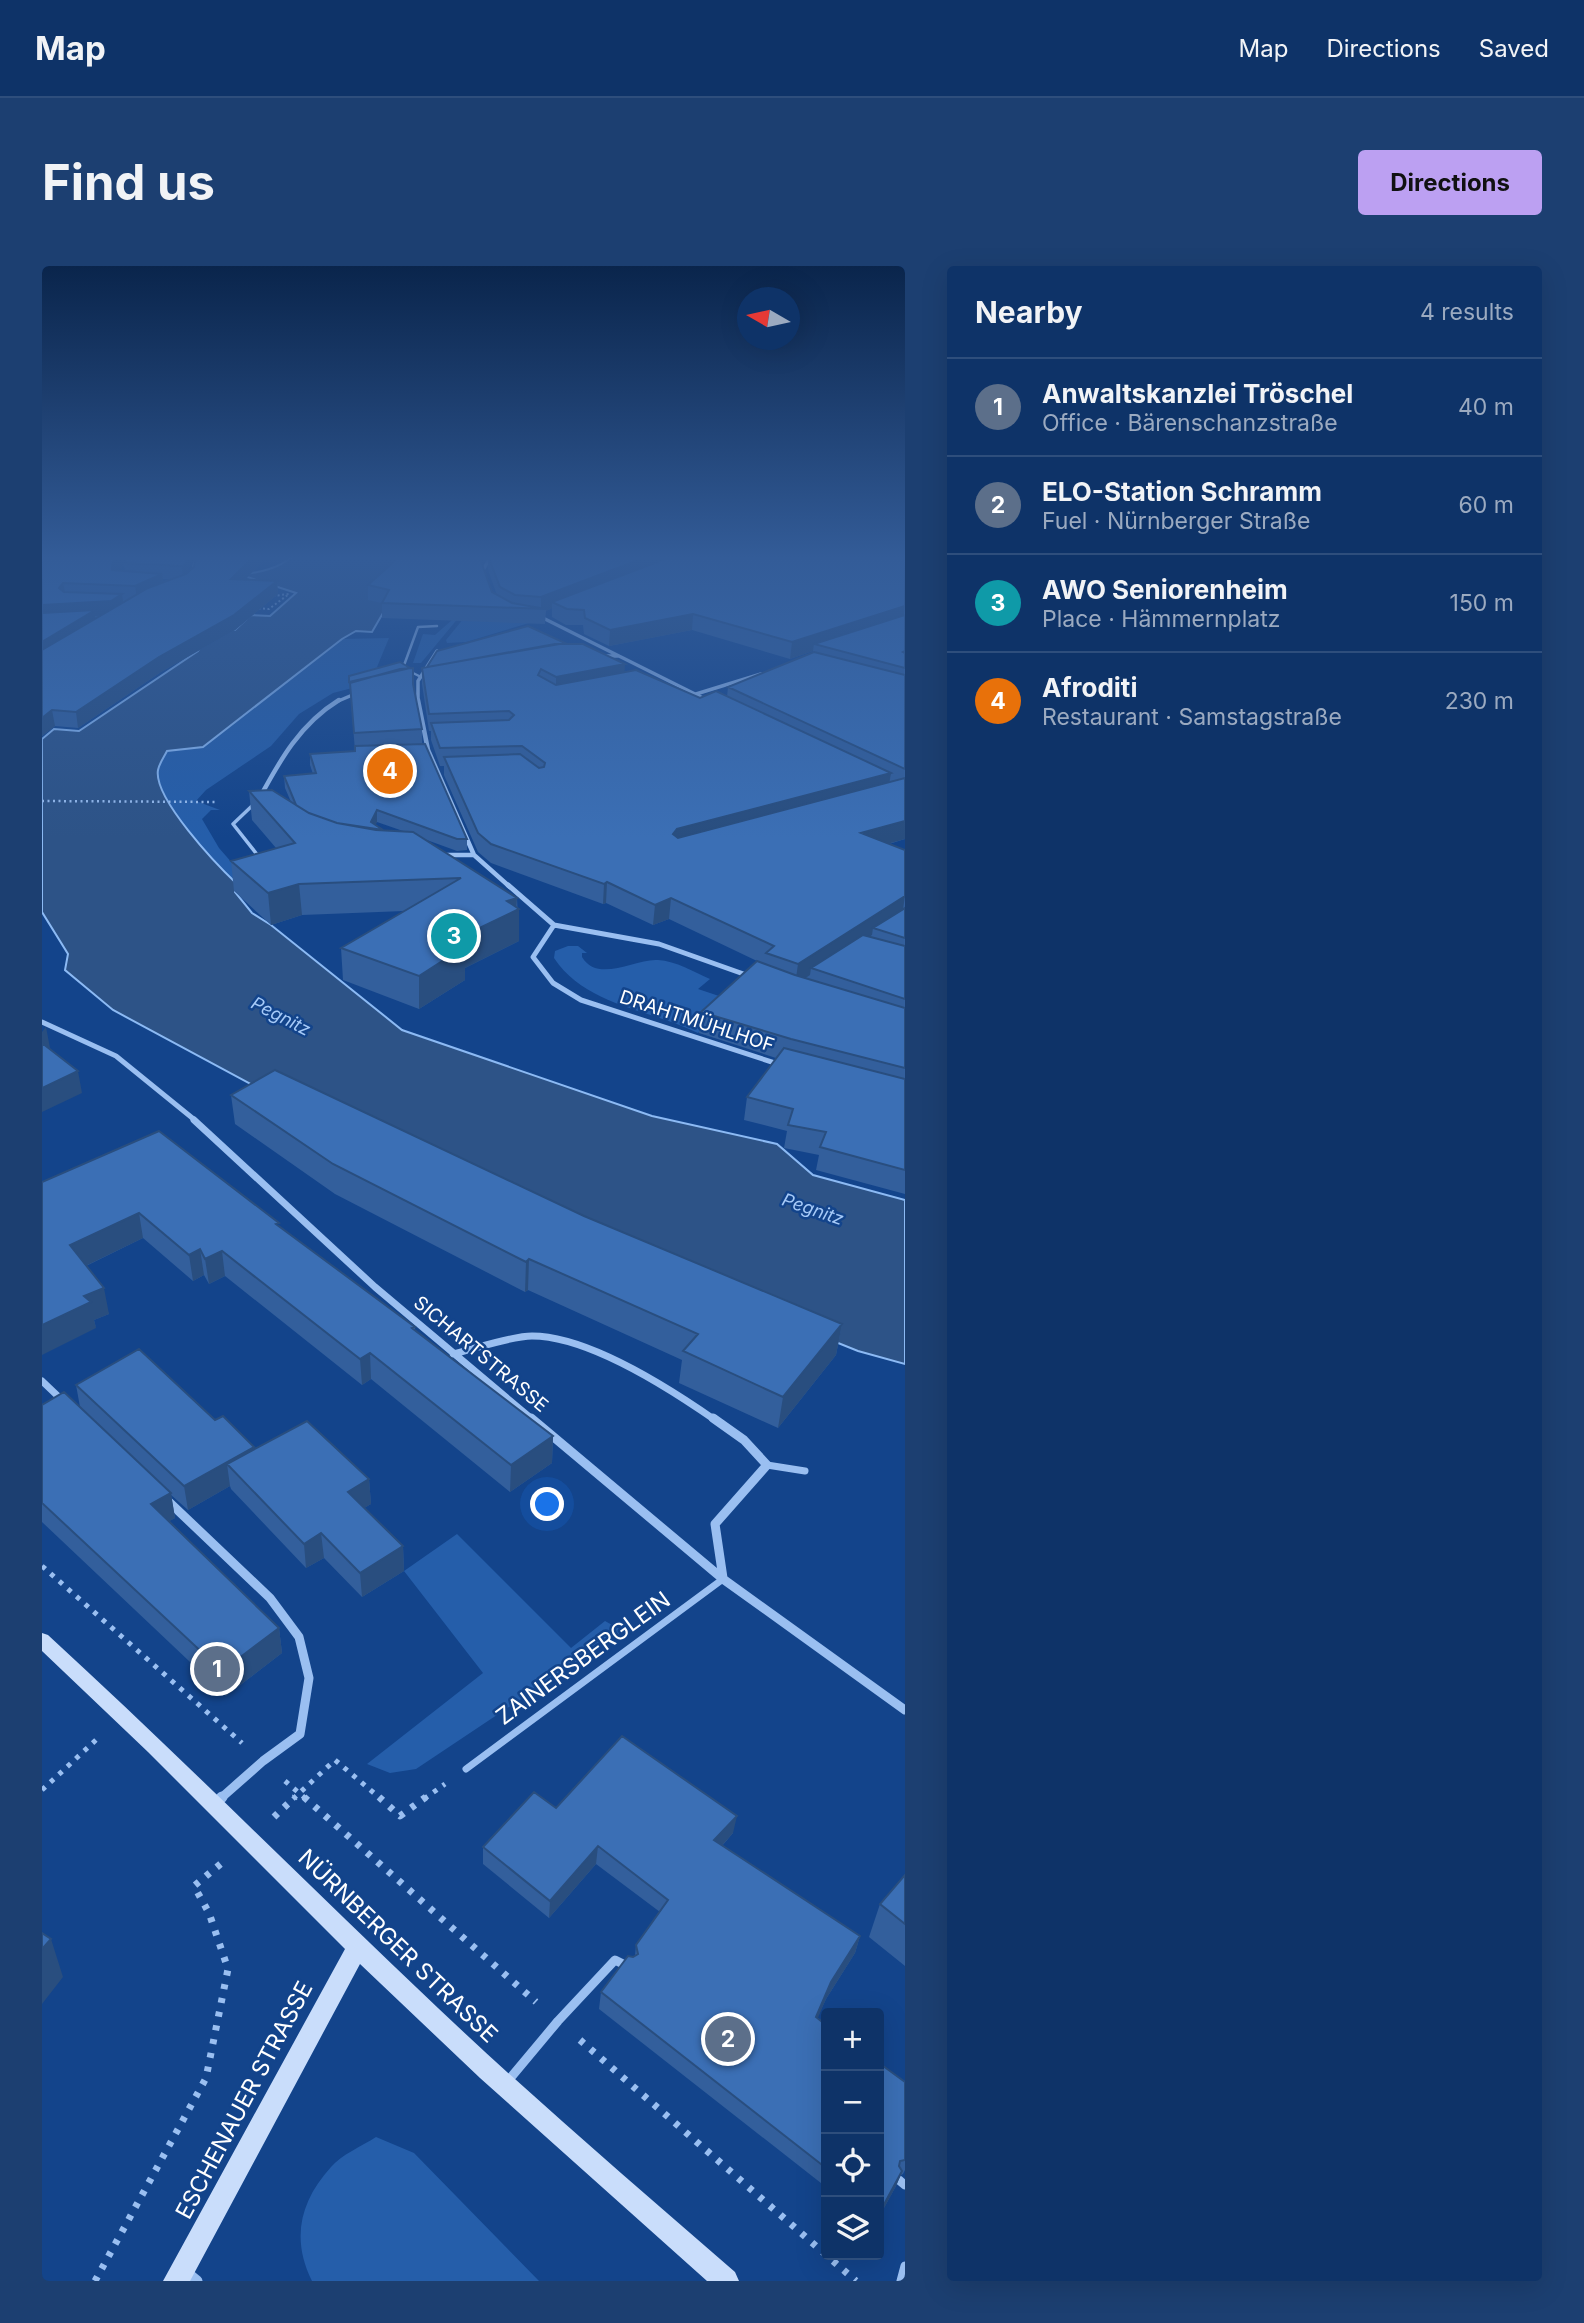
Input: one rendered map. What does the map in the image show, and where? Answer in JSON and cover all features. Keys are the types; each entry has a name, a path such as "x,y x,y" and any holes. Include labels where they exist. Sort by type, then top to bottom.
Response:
{"main road":[{"name":"NÜRNBERGER STRASSE","path":"42,1640 124,1715 505,2085 726,2281"},
{"name":"ESCHENAUER STRASSE","path":"185,2277 359,1945"}],"street":[{"path":"607,650 718,705"},
{"path":"437,651 419,679 418,707 424,736 437,771 474,855 554,925 659,944 757,979"},
{"path":"596,656 619,656"},
{"path":"695,694 762,674"},
{"path":"409,681 427,680"},
{"path":"267,808 257,802 287,747 320,711 344,697 366,690"},
{"path":"436,855 474,855"},
{"name":"DRAHTMÜHLHOF","path":"554,925 533,957 543,975 558,987 582,1000 699,1039 732,1053 785,1066"},
{"name":"SICHARTSTRASSE","path":"42,1022 116,1056 191,1117 375,1287 723,1579 905,1710"},
{"path":"453,1354 531,1336 584,1346 674,1391 744,1440 767,1465 715,1524 723,1579"},
{"path":"42,1381 72,1409"},
{"path":"161,1494 270,1598 299,1637 309,1678 300,1734 263,1762 216,1804"}],"lane":[{"path":"410,650 403,668 419,679"},
{"path":"649,680 662,677"},
{"path":"424,736 436,735"},
{"path":"437,771 449,770"},
{"path":"257,802 233,824 259,857"},
{"path":"767,1465 805,1471"},
{"name":"ZAINERSBERGLEIN","path":"466,1769 723,1579"},
{"path":"505,2085 558,2021 615,1960 630,1967"},
{"path":"901,2281 905,2266"}],"path":[{"path":"42,801 226,802"},
{"path":"42,1566 300,1793"},
{"path":"42,1790 124,1715"},
{"path":"95,2281 206,2078 228,1969 209,1913 194,1886 250,1840 335,1760 400,1816 466,1769"}],"shaded area":[{"path":"328,650 384,650 377,667 387,674 383,680 333,693 299,714 271,746 206,790 196,801 220,810 211,810 202,819 219,848 247,880 237,884 188,830 165,797 159,782 158,770 167,751 203,747"},
{"path":"417,650 432,650 421,663 413,663"},
{"path":"568,946 578,946 587,953 582,953 582,957 589,965 598,969 618,968 649,960 678,965 710,979 698,989 734,1001 698,1033 583,987 567,974 554,958 555,951"},
{"path":"457,1534 571,1648 605,1621 623,1631 416,1769 390,1773 367,1764 483,1673 404,1571"},
{"path":"376,2137 414,2153 539,2281 312,2281 302,2250 301,2235 302,2221 312,2193 335,2163"}],"water":[{"name":"Pegnitz","path":"328,650 203,747 167,751 158,770 165,797 188,830 237,884 235,892 252,913 271,925 402,1030 652,1116 777,1144 813,1175 905,1200 905,1364 858,1351 604,1249 275,1097 113,1010 65,970 68,954 42,912 42,739 54,729 79,731 198,651"}],"building":[{"path":"42,650 171,650 76,712 52,710 42,718"},
{"path":"441,650 525,650 427,667 437,651"},
{"path":"522,650 596,650 625,664 556,677 541,669 538,675 556,685 636,670 700,698 716,691 891,773 677,829 673,834 678,838 905,778 905,821 861,833 905,850 905,896 798,964 766,953 774,946 671,898 655,905 607,882 604,884 491,844 478,833 444,757 520,754 539,768 544,767 545,763 522,746 440,748 431,723 509,720 514,715 509,711 429,714 422,668"},
{"path":"837,650 905,650 905,668"},
{"path":"814,652 905,675 905,769 728,687"},
{"path":"400,662 410,668 349,682 349,676"},
{"path":"413,668 413,684 422,729 354,733 350,683"},
{"path":"425,744 467,839 457,839 377,810 371,822 383,830 337,823 296,805 284,776 316,773 310,754 355,751 355,746"},
{"path":"272,790 309,813 337,823 376,830 413,832 517,898 507,901 519,909 450,942 464,947 419,976 341,948 461,878 299,884 268,893 231,861 295,843 249,791"},
{"path":"905,908 905,938 873,928"},
{"path":"863,935 905,946 905,999 811,968"},
{"path":"757,961 905,1008 905,1068 791,1039 701,1012"},
{"path":"42,1043 78,1071 42,1088"},
{"path":"784,1048 905,1079 905,1170 820,1147 826,1132 788,1125 793,1109 747,1097"},
{"path":"275,1070 584,1216 842,1324 783,1397 683,1351 698,1334 529,1259 526,1262 333,1164 231,1095"},
{"path":"159,1131 553,1436 511,1465 370,1353 360,1359 222,1251 205,1259 200,1249 189,1255 139,1213 70,1245 104,1288 84,1296 91,1302 42,1325 42,1182"},
{"path":"139,1349 215,1420 223,1416 254,1447 184,1486 76,1385"},
{"path":"64,1392 171,1493 151,1504 279,1628 222,1671 42,1503 42,1405"},
{"path":"307,1421 369,1479 348,1492 403,1546 360,1573 321,1533 304,1544 227,1464"},
{"path":"622,1736 737,1816 714,1840 860,1936 831,1982 816,2017 821,2021 821,2164 601,1992 628,1956 638,1954 636,1945 668,1900 598,1846 550,1901 483,1847 534,1792 556,1808"},
{"path":"905,1875 905,1924 880,1904"},
{"path":"42,1933 51,1939 42,1949"},
{"path":"884,2067 905,2082 905,2160 900,2161 899,2166 902,2171 884,2204"}],"place":[{"name":"Afroditi","path":"390,771"},
{"name":"AWO Seniorenheim","path":"454,936"},
{"name":"Anwaltskanzlei Tröschel","path":"217,1669"},
{"name":"ELO-Station Schramm","path":"728,2039"}]}
